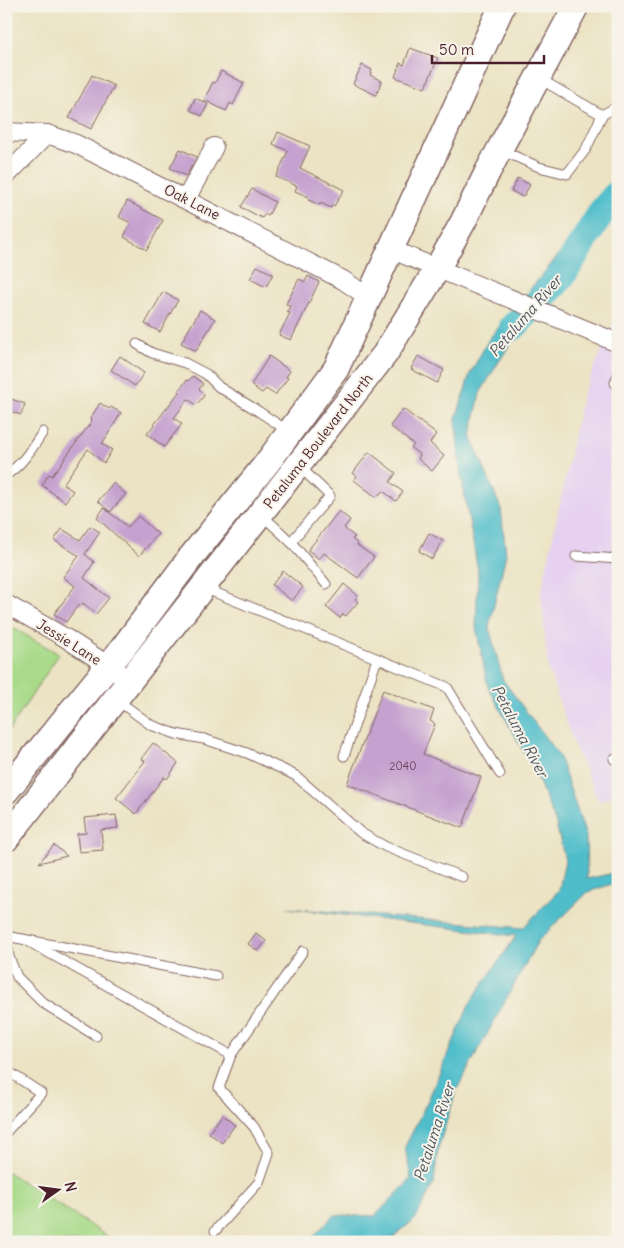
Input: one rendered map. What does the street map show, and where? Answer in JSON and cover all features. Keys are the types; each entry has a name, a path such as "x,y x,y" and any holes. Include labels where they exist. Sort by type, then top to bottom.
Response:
{"main road":[{"name":"Petaluma Boulevard North","path":"6,791 108,666 191,557 268,463 336,369 390,249 409,213 502,6"},
{"name":"Petaluma Boulevard North","path":"6,839 385,354 438,268 576,6"}],"street":[{"name":"Oak Lane","path":"6,132 47,134 76,144 343,280 368,297"},
{"path":"6,176 47,134"},
{"path":"186,199 214,146"},
{"path":"390,249 618,343"},
{"name":"Jessie Lane","path":"6,604 108,666 124,690"}],"lane":[{"path":"538,77 602,115"},
{"path":"500,149 539,167 567,174 586,149 602,115 618,106"},
{"path":"138,344 152,354 184,363 206,374 219,388 290,432"},
{"path":"618,375 615,383 618,384"},
{"path":"6,475 26,457 43,432"},
{"path":"291,542 330,496 298,466"},
{"path":"261,514 291,542 326,584"},
{"path":"576,556 618,559"},
{"path":"204,588 447,687 500,774"},
{"path":"344,756 377,659"},
{"path":"124,690 151,725 176,734 204,739 247,753 282,769 296,776 361,833 386,847 462,877"},
{"path":"96,1036 43,1003 17,977 9,957 6,936 216,976"},
{"path":"24,939 231,1055"},
{"path":"215,1232 259,1182 269,1152 254,1127 219,1088 231,1055 303,951"},
{"path":"6,1070 41,1093 6,1132"}],"shaded area":[{"path":"618,312 618,793 599,801 574,745 548,668 541,594 582,396"}],"green space":[{"path":"6,624 59,654 6,735"},
{"path":"6,1171 110,1238 112,1242 6,1242"}],"water":[{"path":"618,183 618,205 558,268 480,393 471,436 501,509 506,554 489,627 503,680 559,756 586,836 587,879 618,872 618,882 588,892 538,941 456,1091 438,1149 434,1183 415,1219 386,1242 308,1242 334,1215 375,1216 411,1179 405,1147 428,1100 470,1003 516,936 287,908 523,928 559,890 565,860 556,824 535,772 488,687 476,627 478,571 459,463 456,419 470,374 489,339"}],"pier":[{"path":"528,289 544,296 523,328 502,320"}],"building":[{"path":"410,48 438,58 425,88 395,77 400,63 404,65"},
{"path":"362,65 372,70 370,75 382,81 376,95 353,84"},
{"path":"221,71 244,83 233,105 230,103 226,111 204,100"},
{"path":"92,75 114,86 91,129 69,118"},
{"path":"195,98 208,104 202,116 190,110"},
{"path":"278,132 310,146 300,168 344,190 334,206 332,205 331,208 308,200 309,197 295,191 297,186 276,177 288,151 273,144"},
{"path":"180,149 197,157 186,176 170,168"},
{"path":"518,178 530,185 523,197 511,191"},
{"path":"252,189 275,202 268,216 265,214 262,218 241,207"},
{"path":"127,201 163,220 147,250 124,237 131,223 119,217"},
{"path":"257,266 273,274 266,287 250,279"},
{"path":"308,276 319,282 291,340 279,335 290,313 287,312 290,306 286,304 299,279 305,282"},
{"path":"163,292 178,300 160,332 145,324"},
{"path":"200,310 215,319 196,351 181,343"},
{"path":"120,356 144,373 135,386 111,370"},
{"path":"269,356 290,371 286,377 288,378 275,395 266,389 262,393 251,385"},
{"path":"418,356 444,370 437,383 411,369"},
{"path":"193,376 203,384 199,389 204,396 196,405 188,399 174,418 182,424 164,447 147,434 178,391"},
{"path":"6,397 25,404 21,415 6,410"},
{"path":"100,403 109,409 111,407 121,413 102,444 112,450 104,463 88,449 63,484 73,491 65,502 42,485 49,474 52,476 92,421 90,419"},
{"path":"403,409 436,434 430,443 444,456 432,471 418,459 420,455 411,448 414,445 390,426"},
{"path":"369,452 396,473 390,482 403,492 396,501 383,491 376,497 354,480 357,476 353,473"},
{"path":"113,483 126,494 110,512 98,501"},
{"path":"104,508 128,527 138,516 158,534 139,556 97,518"},
{"path":"339,511 350,520 344,528 355,537 352,539 374,557 358,578 324,553 319,559 308,550"},
{"path":"90,526 100,532 85,554 94,562 84,578 109,598 96,614 83,603 81,606 79,604 66,622 54,614 75,586 63,577 79,556 54,540 62,529 80,540"},
{"path":"429,533 443,541 432,559 419,551"},
{"path":"283,571 303,587 292,601 272,585"},
{"path":"344,584 358,596 355,599 358,602 346,616 343,614 340,618 326,607"},
{"path":"383,690 434,710 430,721 435,724 423,754 481,777 462,828 347,784"},
{"path":"153,743 178,763 167,779 164,777 136,814 116,798 145,761 141,759"},
{"path":"116,815 118,828 101,830 103,850 79,852 77,834 86,833 84,818"},
{"path":"54,845 67,856 39,863"},
{"path":"256,933 266,941 258,951 248,944"},
{"path":"222,1115 235,1125 222,1143 209,1133"}],"waterway":[{"name":"Petaluma River","path":"513,327 560,279 603,210 618,193"}]}
